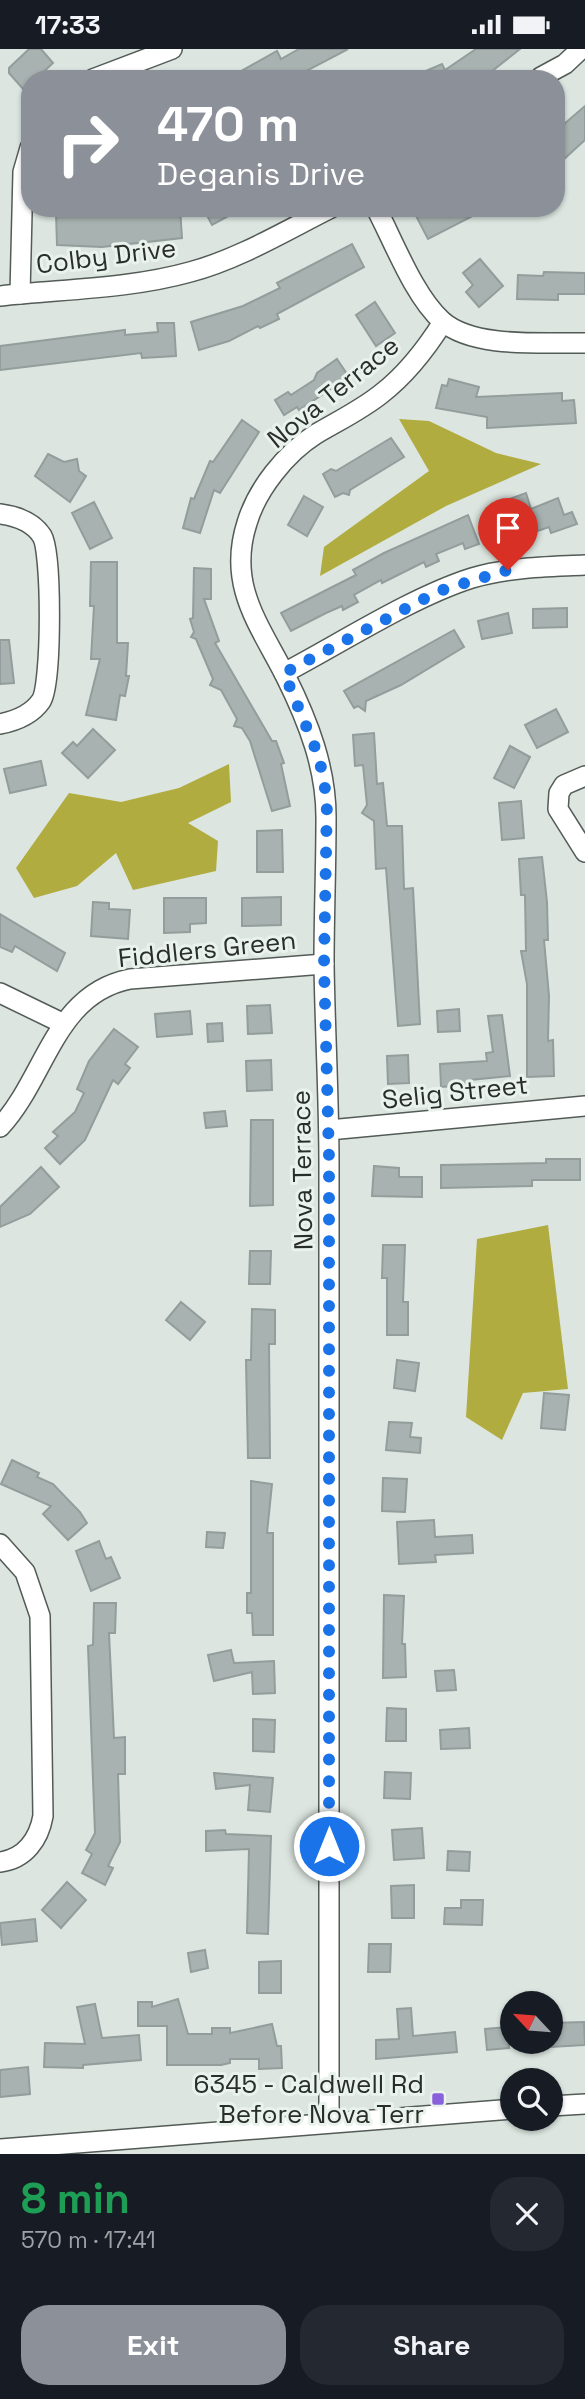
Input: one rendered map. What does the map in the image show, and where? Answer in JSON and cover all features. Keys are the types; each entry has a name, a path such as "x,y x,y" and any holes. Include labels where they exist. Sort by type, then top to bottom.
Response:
{"street":[{"path":"117,70 172,49"},
{"path":"546,70 563,49"},
{"path":"554,70 581,49"},
{"path":"20,293 22,217"},
{"name":"Colby Drive","path":"0,296 147,281 190,272 224,261 313,217"},
{"path":"381,217 418,287 443,322 475,337 585,343"},
{"name":"Nova Terrace","path":"329,2121 329,1130 324,964 325,780 319,757 284,673 255,624 241,574 244,533 251,512 264,488 291,454 312,437 380,395 425,351 443,322"},
{"path":"0,514 30,524 46,545 49,662 48,682 42,700 23,716 0,724"},
{"path":"284,673 439,591 472,578 508,570 585,565"},
{"path":"585,776 564,785 557,801 558,809 585,852"},
{"name":"Fiddlers Green","path":"0,1127 16,1108 64,1024 86,998 121,981 324,964"},
{"path":"0,993 64,1024"},
{"name":"Selig Street","path":"329,1130 585,1105"},
{"path":"0,1544 25,1572 40,1616 43,1816 39,1832 28,1848 10,1861 0,1862"},
{"path":"563,2105 585,2104"},
{"path":"0,2149 329,2121 500,2110"}],"shaded area":[{"path":"399,419 429,421 496,453 541,464 446,506 320,576 324,547 429,471"},
{"path":"229,764 231,802 188,823 218,841 216,871 133,890 116,853 77,886 34,898 16,868 69,793 121,802 179,788"},
{"path":"548,1225 568,1389 523,1393 502,1440 466,1417 477,1239"}],"building":[{"path":"29,49 41,49 53,63 46,70 21,70 21,87 9,73 9,68"},
{"path":"299,49 348,49 308,70 243,70 277,51 281,59"},
{"path":"476,49 520,49 493,70 445,70"},
{"path":"442,64 445,70 428,70"},
{"path":"585,106 585,140 565,158 565,123"},
{"path":"56,217 181,217 182,238 102,247 57,245"},
{"path":"208,217 227,217 212,225"},
{"path":"417,217 471,217 428,239"},
{"path":"352,244 364,267 277,314 279,319 229,341 199,350 191,322 243,306 280,288 277,283"},
{"path":"480,259 503,286 479,307 466,292 473,285 463,273"},
{"path":"544,272 585,273 585,294 558,294 558,300 517,299 518,275 543,276"},
{"path":"375,302 395,333 376,346 356,315"},
{"path":"157,323 174,323 176,356 142,358 141,353 0,370 0,346 125,330 125,335 158,332"},
{"path":"337,359 349,377 299,410 297,407 284,415 275,400 288,392 291,395 314,380 317,373"},
{"path":"449,379 479,387 476,397 562,393 562,401 574,400 576,423 487,428 487,417 436,408 442,385 447,386"},
{"path":"242,420 259,432 220,493 214,490 200,533 183,528 191,498 194,499 210,461 213,462"},
{"path":"391,438 404,457 350,490 349,495 343,493 335,497 323,474 331,469 336,471"},
{"path":"48,454 64,462 77,459 79,471 86,476 70,502 35,476"},
{"path":"526,493 531,509 558,498 564,515 572,512 577,524 551,533 549,527 520,537 517,528 503,533 493,505"},
{"path":"304,496 323,507 307,536 288,525"},
{"path":"94,502 112,538 90,549 72,513"},
{"path":"468,515 479,544 465,549 463,543 436,554 439,561 426,567 424,562 382,583 381,580 354,595 358,602 343,610 342,606 291,631 281,613 356,575 353,570 384,553"},
{"path":"91,562 117,562 117,643 128,643 126,676 129,676 125,696 120,695 116,720 86,715 100,659 91,659 94,606 90,606"},
{"path":"194,568 211,569 211,599 204,599 219,641 215,643 272,741 276,741 284,763 281,764 290,806 272,811 250,741 242,728 234,726 237,719 221,690 210,685 213,679 196,639 191,637 194,632 190,619 193,618"},
{"path":"567,608 567,627 533,628 533,609"},
{"path":"508,613 512,633 482,639 478,621"},
{"path":"454,630 464,647 401,685 366,701 365,711 358,706 354,708 344,691"},
{"path":"0,640 9,640 14,683 0,684"},
{"path":"556,709 568,732 537,748 525,725"},
{"path":"93,729 115,750 88,778 62,753 73,742 77,746"},
{"path":"374,733 377,784 383,783 387,826 402,826 404,889 413,888 420,1024 398,1026 386,868 376,869 374,821 362,813 367,805 363,765 355,766 353,735"},
{"path":"510,746 530,757 514,788 494,778"},
{"path":"41,761 46,785 10,793 4,769"},
{"path":"521,801 524,838 502,840 499,803"},
{"path":"282,830 283,872 257,872 257,831"},
{"path":"542,857 547,902 548,940 544,940 549,996 548,1041 553,1040 554,1076 527,1077 527,984 521,951 526,951 525,895 521,895 519,859"},
{"path":"281,897 281,925 242,926 242,898"},
{"path":"164,898 206,898 206,923 190,924 190,932 164,933"},
{"path":"93,902 109,903 109,909 130,910 128,939 91,936"},
{"path":"0,914 65,953 57,971 15,946 12,952 0,947"},
{"path":"270,1005 272,1033 248,1034 247,1006"},
{"path":"459,1009 460,1031 438,1032 437,1011"},
{"path":"190,1011 192,1034 157,1037 155,1014"},
{"path":"502,1015 510,1076 470,1080 470,1085 441,1087 440,1064 487,1061 486,1053 493,1052 488,1016"},
{"path":"222,1023 223,1041 208,1042 207,1024"},
{"path":"114,1029 138,1047 125,1064 130,1068 118,1084 113,1080 85,1140 60,1164 45,1148 58,1136 53,1132 75,1112 84,1093 77,1089 89,1061"},
{"path":"408,1055 409,1083 388,1084 387,1056"},
{"path":"271,1060 272,1090 247,1091 246,1061"},
{"path":"225,1111 227,1126 206,1128 204,1113"},
{"path":"251,1120 273,1120 273,1205 250,1206"},
{"path":"546,1159 580,1159 580,1180 532,1180 532,1186 441,1188 441,1165 546,1163"},
{"path":"374,1166 399,1168 399,1177 422,1177 422,1197 372,1196"},
{"path":"41,1167 59,1187 30,1214 0,1227 0,1207"},
{"path":"383,1245 405,1245 403,1302 408,1302 408,1335 387,1335 387,1278 382,1278"},
{"path":"250,1251 271,1251 270,1284 249,1284"},
{"path":"181,1302 205,1322 190,1340 166,1320"},
{"path":"252,1309 275,1310 275,1344 269,1344 270,1458 248,1458 246,1360 251,1360"},
{"path":"397,1360 419,1363 415,1391 394,1388"},
{"path":"544,1393 569,1395 565,1430 541,1428"},
{"path":"389,1422 412,1423 410,1437 421,1438 420,1453 386,1450"},
{"path":"12,1460 39,1473 37,1477 53,1484 87,1523 68,1540 43,1514 51,1506 1,1484"},
{"path":"383,1478 407,1479 405,1512 382,1511"},
{"path":"251,1481 272,1484 267,1533 273,1533 273,1635 253,1635 252,1613 247,1613 247,1593 251,1593"},
{"path":"434,1520 435,1537 472,1535 473,1553 435,1555 436,1562 399,1564 397,1522"},
{"path":"207,1532 225,1533 223,1548 206,1547"},
{"path":"99,1541 106,1559 111,1557 120,1578 91,1591 76,1551"},
{"path":"384,1595 404,1596 402,1644 405,1644 406,1677 383,1678"},
{"path":"94,1603 116,1603 115,1633 109,1633 114,1738 125,1737 125,1774 118,1774 120,1842 108,1866 113,1868 105,1885 82,1873 92,1854 86,1850 95,1833 88,1646 93,1645"},
{"path":"231,1650 234,1663 274,1661 275,1693 253,1694 252,1672 214,1681 208,1655"},
{"path":"454,1670 456,1690 437,1691 435,1671"},
{"path":"387,1708 406,1709 406,1741 386,1741"},
{"path":"253,1719 275,1720 274,1752 253,1751"},
{"path":"469,1728 470,1748 441,1749 440,1730"},
{"path":"385,1772 411,1773 410,1799 384,1798"},
{"path":"214,1773 273,1778 270,1812 248,1810 250,1785 216,1789"},
{"path":"422,1828 424,1858 394,1860 392,1830"},
{"path":"225,1830 226,1834 271,1836 268,1934 247,1933 249,1849 206,1851 206,1831"},
{"path":"448,1851 470,1852 469,1871 447,1870"},
{"path":"67,1882 86,1900 61,1928 42,1910"},
{"path":"414,1885 414,1918 392,1918 391,1886"},
{"path":"461,1900 483,1900 482,1925 444,1924 445,1908 461,1908"},
{"path":"35,1919 37,1941 2,1945 0,1923"},
{"path":"369,1944 391,1944 390,1972 368,1972"},
{"path":"205,1950 208,1968 191,1972 188,1953"},
{"path":"281,1961 281,1993 259,1993 259,1962"},
{"path":"178,1999 188,2034 212,2034 212,2028 230,2028 230,2033 272,2024 277,2046 281,2046 282,2068 259,2069 259,2059 230,2059 230,2063 221,2065 167,2065 167,2026 138,2026 138,2002 152,2002 152,2007"},
{"path":"95,2004 102,2038 139,2035 141,2060 83,2065 83,2068 44,2067 45,2043 85,2044 77,2007"},
{"path":"411,2008 413,2036 455,2032 457,2052 376,2059 376,2040 399,2039 397,2009"},
{"path":"584,2022 585,2045 564,2046 564,2023"},
{"path":"500,2028 500,2049 487,2050 485,2029"},
{"path":"28,2067 30,2094 0,2097 0,2070"}],"place":[{"name":"6345 - Caldwell Rd Before Nova Terr","path":"438,2099"}],"route":[{"path":"329,1846 329,1158 324,964 327,799 319,757 284,673 439,591 472,578 508,570"}]}
